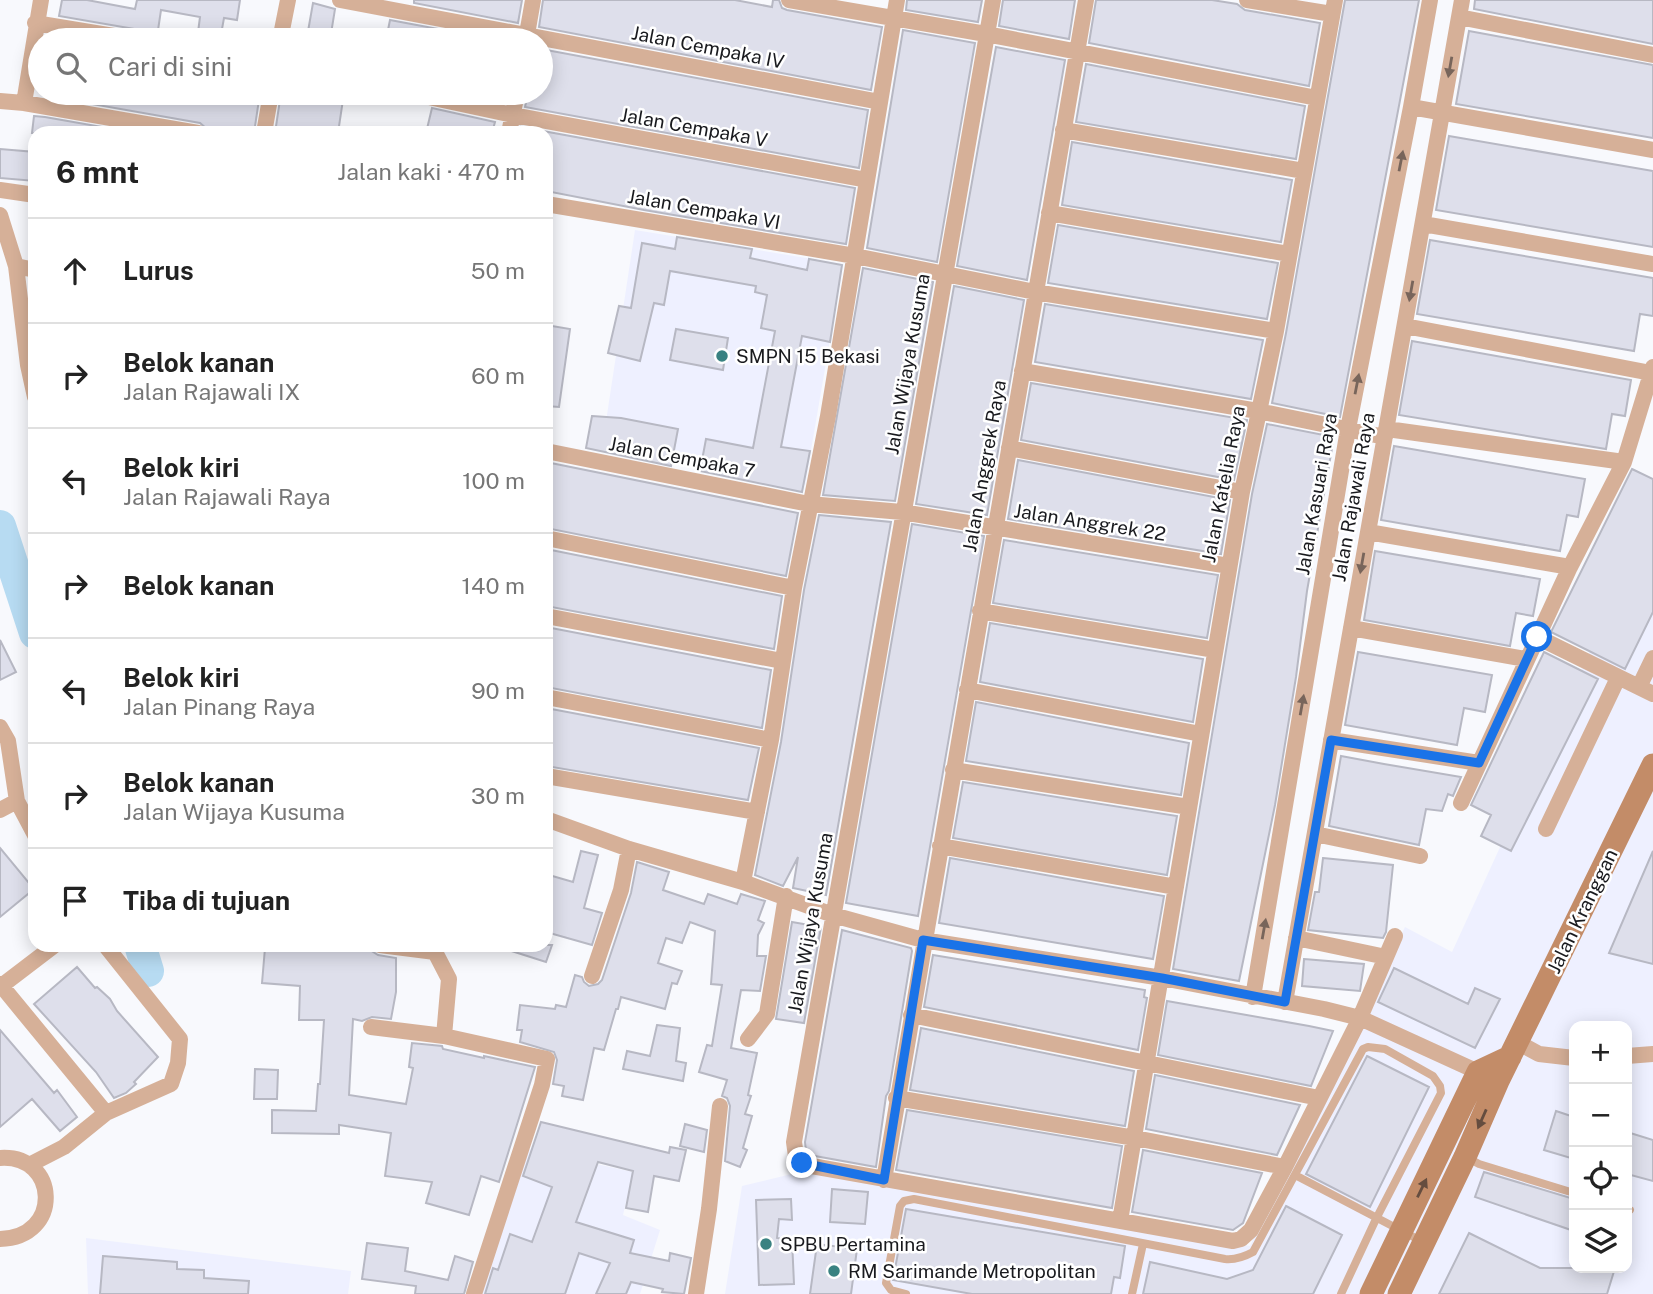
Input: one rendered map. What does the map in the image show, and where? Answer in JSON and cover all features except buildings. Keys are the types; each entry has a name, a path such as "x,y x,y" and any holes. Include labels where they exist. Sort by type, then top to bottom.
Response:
{"main road":[{"name":"Jalan Kranggan","path":"1371,1294 1401,1232 1488,1077 1514,1050 1653,765"},
{"name":"Jalan Kranggan","path":"1399,1294 1465,1157 1488,1077"}],"street":[{"path":"34,28 40,0"},
{"path":"282,28 288,0"},
{"name":"Jalan Cempaka IV","path":"340,0 482,28"},
{"path":"528,28 533,0"},
{"path":"789,0 986,34 1317,97"},
{"path":"743,882 771,740 809,504 828,416 897,0"},
{"name":"Jalan Wijaya Kusuma","path":"993,0 832,915 794,1150 799,1161 806,1165 1237,1241 1251,1230 1290,1171 1320,1098 1360,1018 1395,936"},
{"name":"Jalan Anggrek Raya","path":"884,1180 1086,0"},
{"path":"1247,0 1334,7"},
{"name":"Jalan Kasuari Raya","path":"1253,997 1348,429 1430,0"},
{"name":"Jalan Rajawali Raya","path":"1285,1002 1462,0"},
{"name":"Jalan Katelia Raya","path":"1120,1222 1242,492 1276,331 1334,7"},
{"path":"1459,17 1653,55"},
{"path":"35,23 65,28"},
{"name":"Jalan Cempaka IV","path":"553,42 880,102"},
{"path":"24,103 28,74"},
{"path":"0,102 28,104"},
{"path":"36,105 157,126"},
{"path":"265,126 269,105"},
{"name":"Jalan Cempaka V","path":"466,105 867,180"},
{"path":"511,126 515,105"},
{"path":"1411,107 1653,150"},
{"path":"1063,130 1304,171"},
{"path":"0,190 28,194"},
{"name":"Jalan Cempaka VI","path":"553,205 855,256 1035,292 1276,331"},
{"path":"1049,213 1289,254"},
{"path":"0,215 16,267 28,346"},
{"path":"1423,224 1653,264"},
{"path":"16,267 28,269"},
{"path":"1405,326 1652,370 1624,462 1526,659 1461,803"},
{"path":"1022,371 1348,429 1624,462"},
{"path":"1009,448 1242,492"},
{"name":"Jalan Cempaka 7","path":"553,452 809,504 902,512"},
{"name":"Jalan Anggrek 22","path":"902,512 1229,566"},
{"path":"1368,532 1570,567"},
{"path":"553,539 794,588"},
{"path":"980,611 1215,649"},
{"path":"553,617 782,661"},
{"path":"1351,628 1526,659"},
{"path":"1537,637 1646,691 1653,658"},
{"path":"1546,830 1618,678"},
{"path":"967,690 1201,734"},
{"path":"553,698 771,740"},
{"path":"0,727 8,741 17,801 28,822"},
{"path":"1331,740 1479,763"},
{"path":"953,770 1189,807"},
{"path":"553,777 757,812"},
{"path":"0,810 17,801"},
{"path":"553,822 629,849 743,882 832,915 923,940 1162,978 1360,1018 1488,1077"},
{"path":"1315,834 1420,856"},
{"path":"940,846 1176,887"},
{"path":"592,976 621,890 629,849"},
{"path":"748,1039 767,1014 786,897"},
{"path":"1296,938 1386,957"},
{"path":"46,952 0,986 106,1113"},
{"path":"29,1165 64,1147 106,1113 170,1084 178,1063 180,1040 111,952"},
{"path":"438,952 449,979 444,1036"},
{"path":"911,1015 1320,1098"},
{"path":"371,1027 444,1036 547,1059 542,1085 474,1294"},
{"path":"1514,1050 1569,1057"},
{"path":"1632,1056 1653,1054"},
{"path":"896,1098 1135,1138 1290,1171"},
{"path":"696,1294 709,1209 720,1106"},
{"path":"0,1158 17,1159 39,1174 46,1200 43,1214 26,1234 13,1239 0,1239"}],"lane":[{"path":"906,1294 891,1290 886,1283 900,1206 904,1201 914,1199 1225,1259 1233,1260 1246,1256 1253,1252 1290,1171 1363,1049 1384,1049 1433,1076 1441,1093 1340,1294"},
{"path":"1465,1157 1479,1164 1569,1191"},
{"path":"1290,1171 1376,1219 1424,1242"},
{"path":"1132,1294 1143,1244"}],"shaded area":[{"name":"SMPN 15 Bekasi","path":"635,230 843,264 805,485 602,448"},
{"path":"1653,513 1653,1294 725,1294 742,1186 812,1169 1250,1246 1405,927 1452,952"},
{"path":"523,1148 633,1172 623,1215 660,1230 640,1294 476,1294"},
{"path":"86,1238 351,1271 348,1294 88,1294"}],"waterway":[{"path":"0,526 28,612"},
{"path":"142,952 148,971"}],"place":[{"name":"SMPN 15 Bekasi","path":"722,356"},
{"name":"SPBU Pertamina","path":"766,1244"},
{"name":"RM Sarimande Metropolitan","path":"834,1271"}],"route":[{"path":"802,1163 884,1180 923,940 1162,978 1285,1002 1331,740 1479,763 1537,637"}]}
